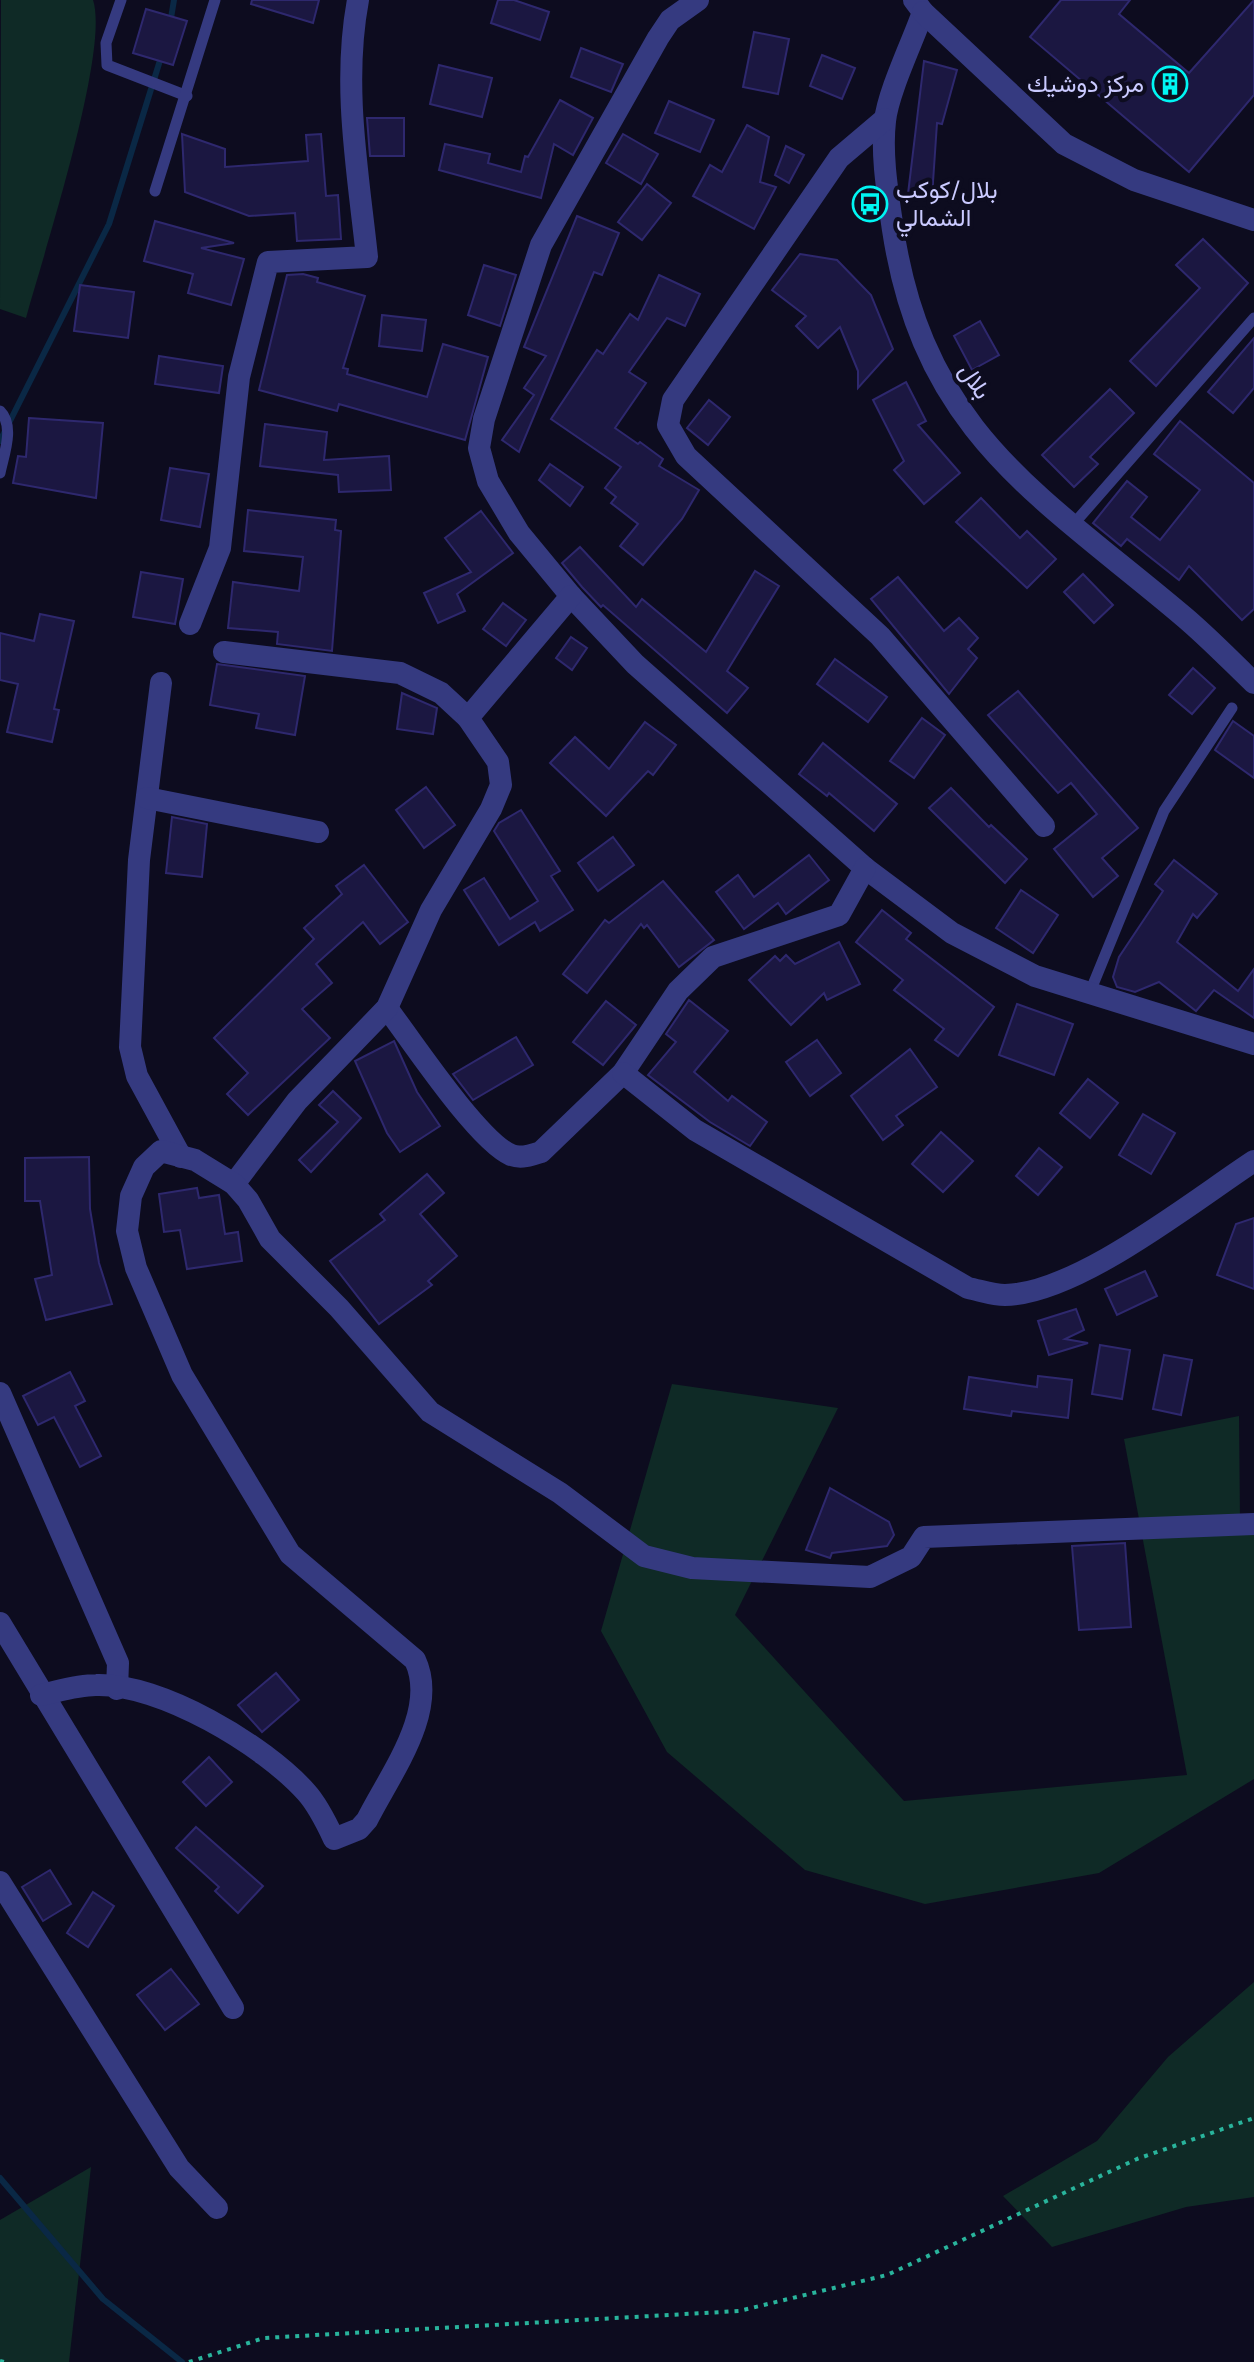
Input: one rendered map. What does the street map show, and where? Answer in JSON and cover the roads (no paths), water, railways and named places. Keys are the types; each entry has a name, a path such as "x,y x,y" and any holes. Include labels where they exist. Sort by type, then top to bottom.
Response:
{"street":[{"path":"190,624 220,548 239,377 268,262 367,257 351,105 353,27 358,0"},
{"path":"698,0 670,20 658,38 541,245 484,419 479,448 488,481 519,533 571,596 635,664 865,868 952,933 1035,976 1254,1044"},
{"path":"918,6 1064,144 1134,180 1254,220"},
{"name":"بلال","path":"918,6 885,119 887,190 897,255 918,332 948,393 1011,473 1071,527 1184,617 1254,683"},
{"path":"885,119 839,158 673,400 668,425 686,456 880,636 1044,826"},
{"path":"468,718 571,596"},
{"path":"224,652 400,673 441,693 468,718 498,762 501,785 491,809 431,910 387,1008 297,1101 234,1184"},
{"path":"161,683 139,860 130,1047 137,1076 181,1157"},
{"path":"147,798 318,832"},
{"path":"387,1008 455,1100 498,1147 513,1156 541,1152 623,1073 678,991 713,957 839,915 865,868"},
{"path":"623,1073 695,1130 968,1288 1004,1295 1041,1288 1100,1263 1254,1161"},
{"path":"41,1695 97,1685 149,1694 190,1710 231,1733 307,1792 334,1839 359,1829 367,1820 419,1716 423,1676 415,1660 290,1554 182,1375 136,1268 127,1231 131,1196 144,1167 161,1151 195,1160 234,1184 248,1200 270,1239 339,1308 430,1412 560,1493 644,1556 692,1568 870,1577 911,1557 924,1537 1254,1524"},
{"path":"0,1393 118,1663 117,1689"},
{"path":"0,1623 233,2008"},
{"path":"0,1882 179,2168 217,2208"}],"lane":[{"path":"121,0 106,43 107,65 187,96"},
{"path":"155,191 215,0"},
{"path":"1071,527 1254,318"},
{"path":"0,411 6,418 8,439 0,473"},
{"path":"1090,992 1164,811 1232,708"}],"waterway":[{"path":"170,24 174,0"},
{"path":"0,441 109,224 162,54"},
{"path":"0,2178 103,2299 182,2362"}],"place":[{"name":"مركز دوشيك","path":"1170,84"},
{"name":"بلال/كوكب الشمالي","path":"870,204"}]}
